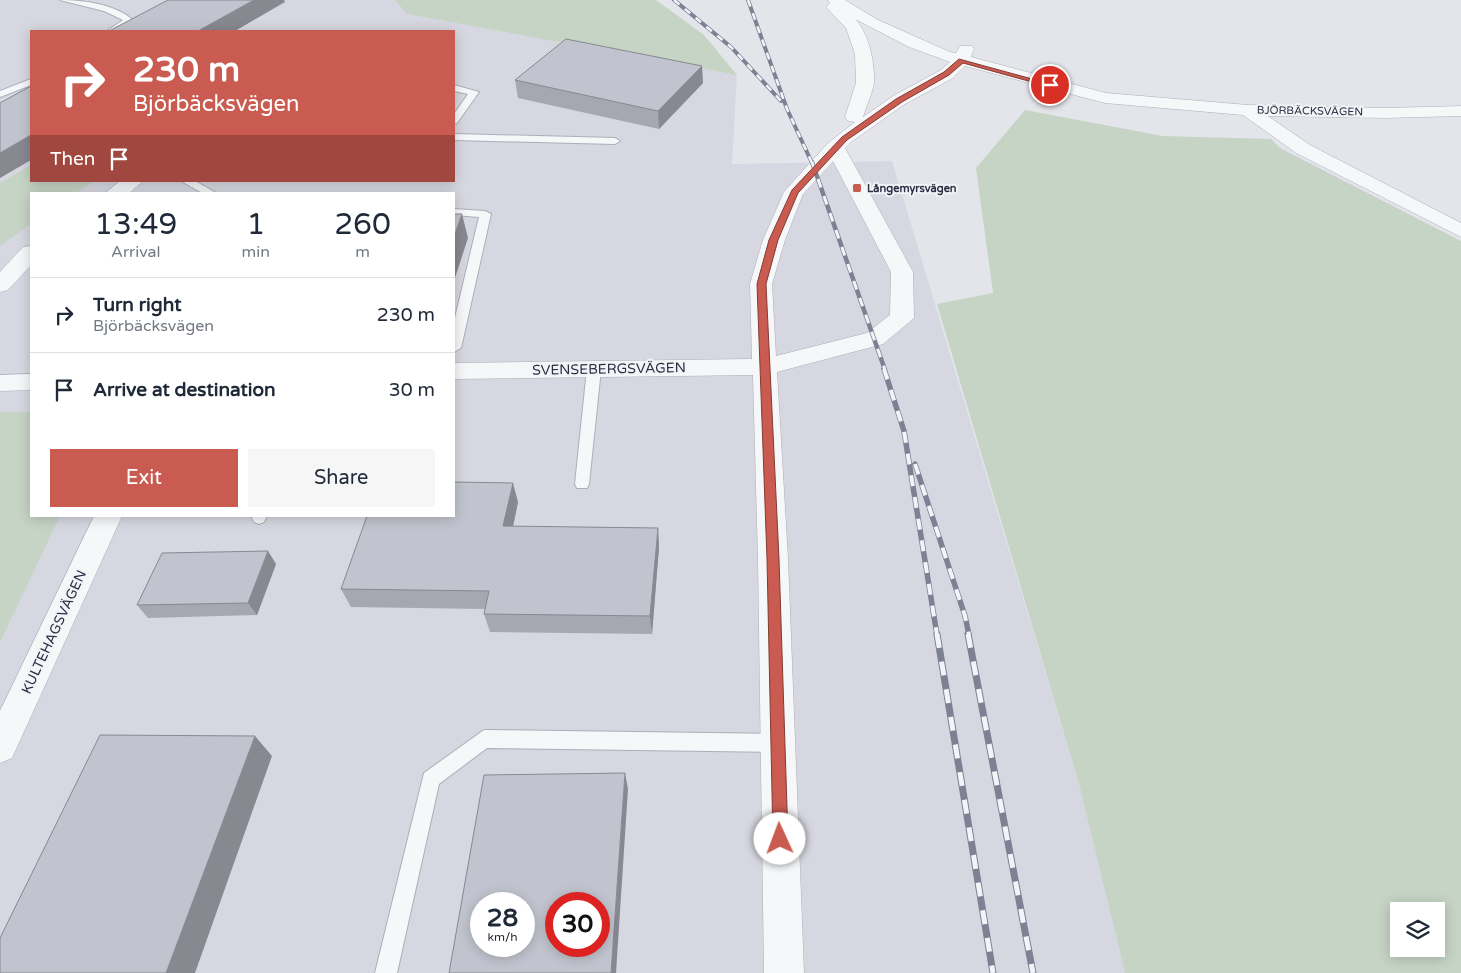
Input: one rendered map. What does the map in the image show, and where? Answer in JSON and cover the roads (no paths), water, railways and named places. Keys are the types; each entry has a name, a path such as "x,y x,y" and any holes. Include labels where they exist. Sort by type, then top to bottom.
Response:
{"street":[{"path":"828,0 852,26 863,54 865,83 844,134"},
{"name":"BJÖRBÄCKSVÄGEN","path":"835,0 881,27 944,55 964,55"},
{"name":"BJÖRBÄCKSVÄGEN","path":"927,31 964,55 1105,98 1160,101 1248,110 1461,111"},
{"path":"784,973 773,559 762,284 774,240 794,192 844,134 920,69 944,55"},
{"path":"844,134 899,100 947,74 964,55"},
{"path":"1248,110 1303,149 1461,231"},
{"name":"SVENSEBERGSVÄGEN","path":"455,371 764,367 875,339 902,318 902,272 844,134"},
{"path":"117,192 132,182"},
{"path":"0,284 30,253"},
{"path":"0,383 30,382"},
{"name":"KULTEHAGSVÄGEN","path":"0,747 108,517"}],"lane":[{"path":"64,0 107,9 129,20 113,30"},
{"path":"0,94 30,82"},
{"path":"455,88 474,92 455,119"},
{"path":"455,137 616,141"},
{"path":"188,182 209,192"},
{"path":"455,212 485,214 455,344"},
{"path":"582,484 594,369"},
{"path":"386,973 431,779 484,739 778,743"}],"railway":[{"path":"674,0 731,47 781,101"},
{"path":"748,0 787,109 812,163"},
{"path":"812,162 885,370"},
{"path":"884,369 904,431 937,635"},
{"path":"915,464 965,616 969,635"},
{"path":"937,634 993,973"},
{"path":"968,634 1033,973"}],"place":[{"name":"Långemyrsvägen","path":"857,188"}]}
